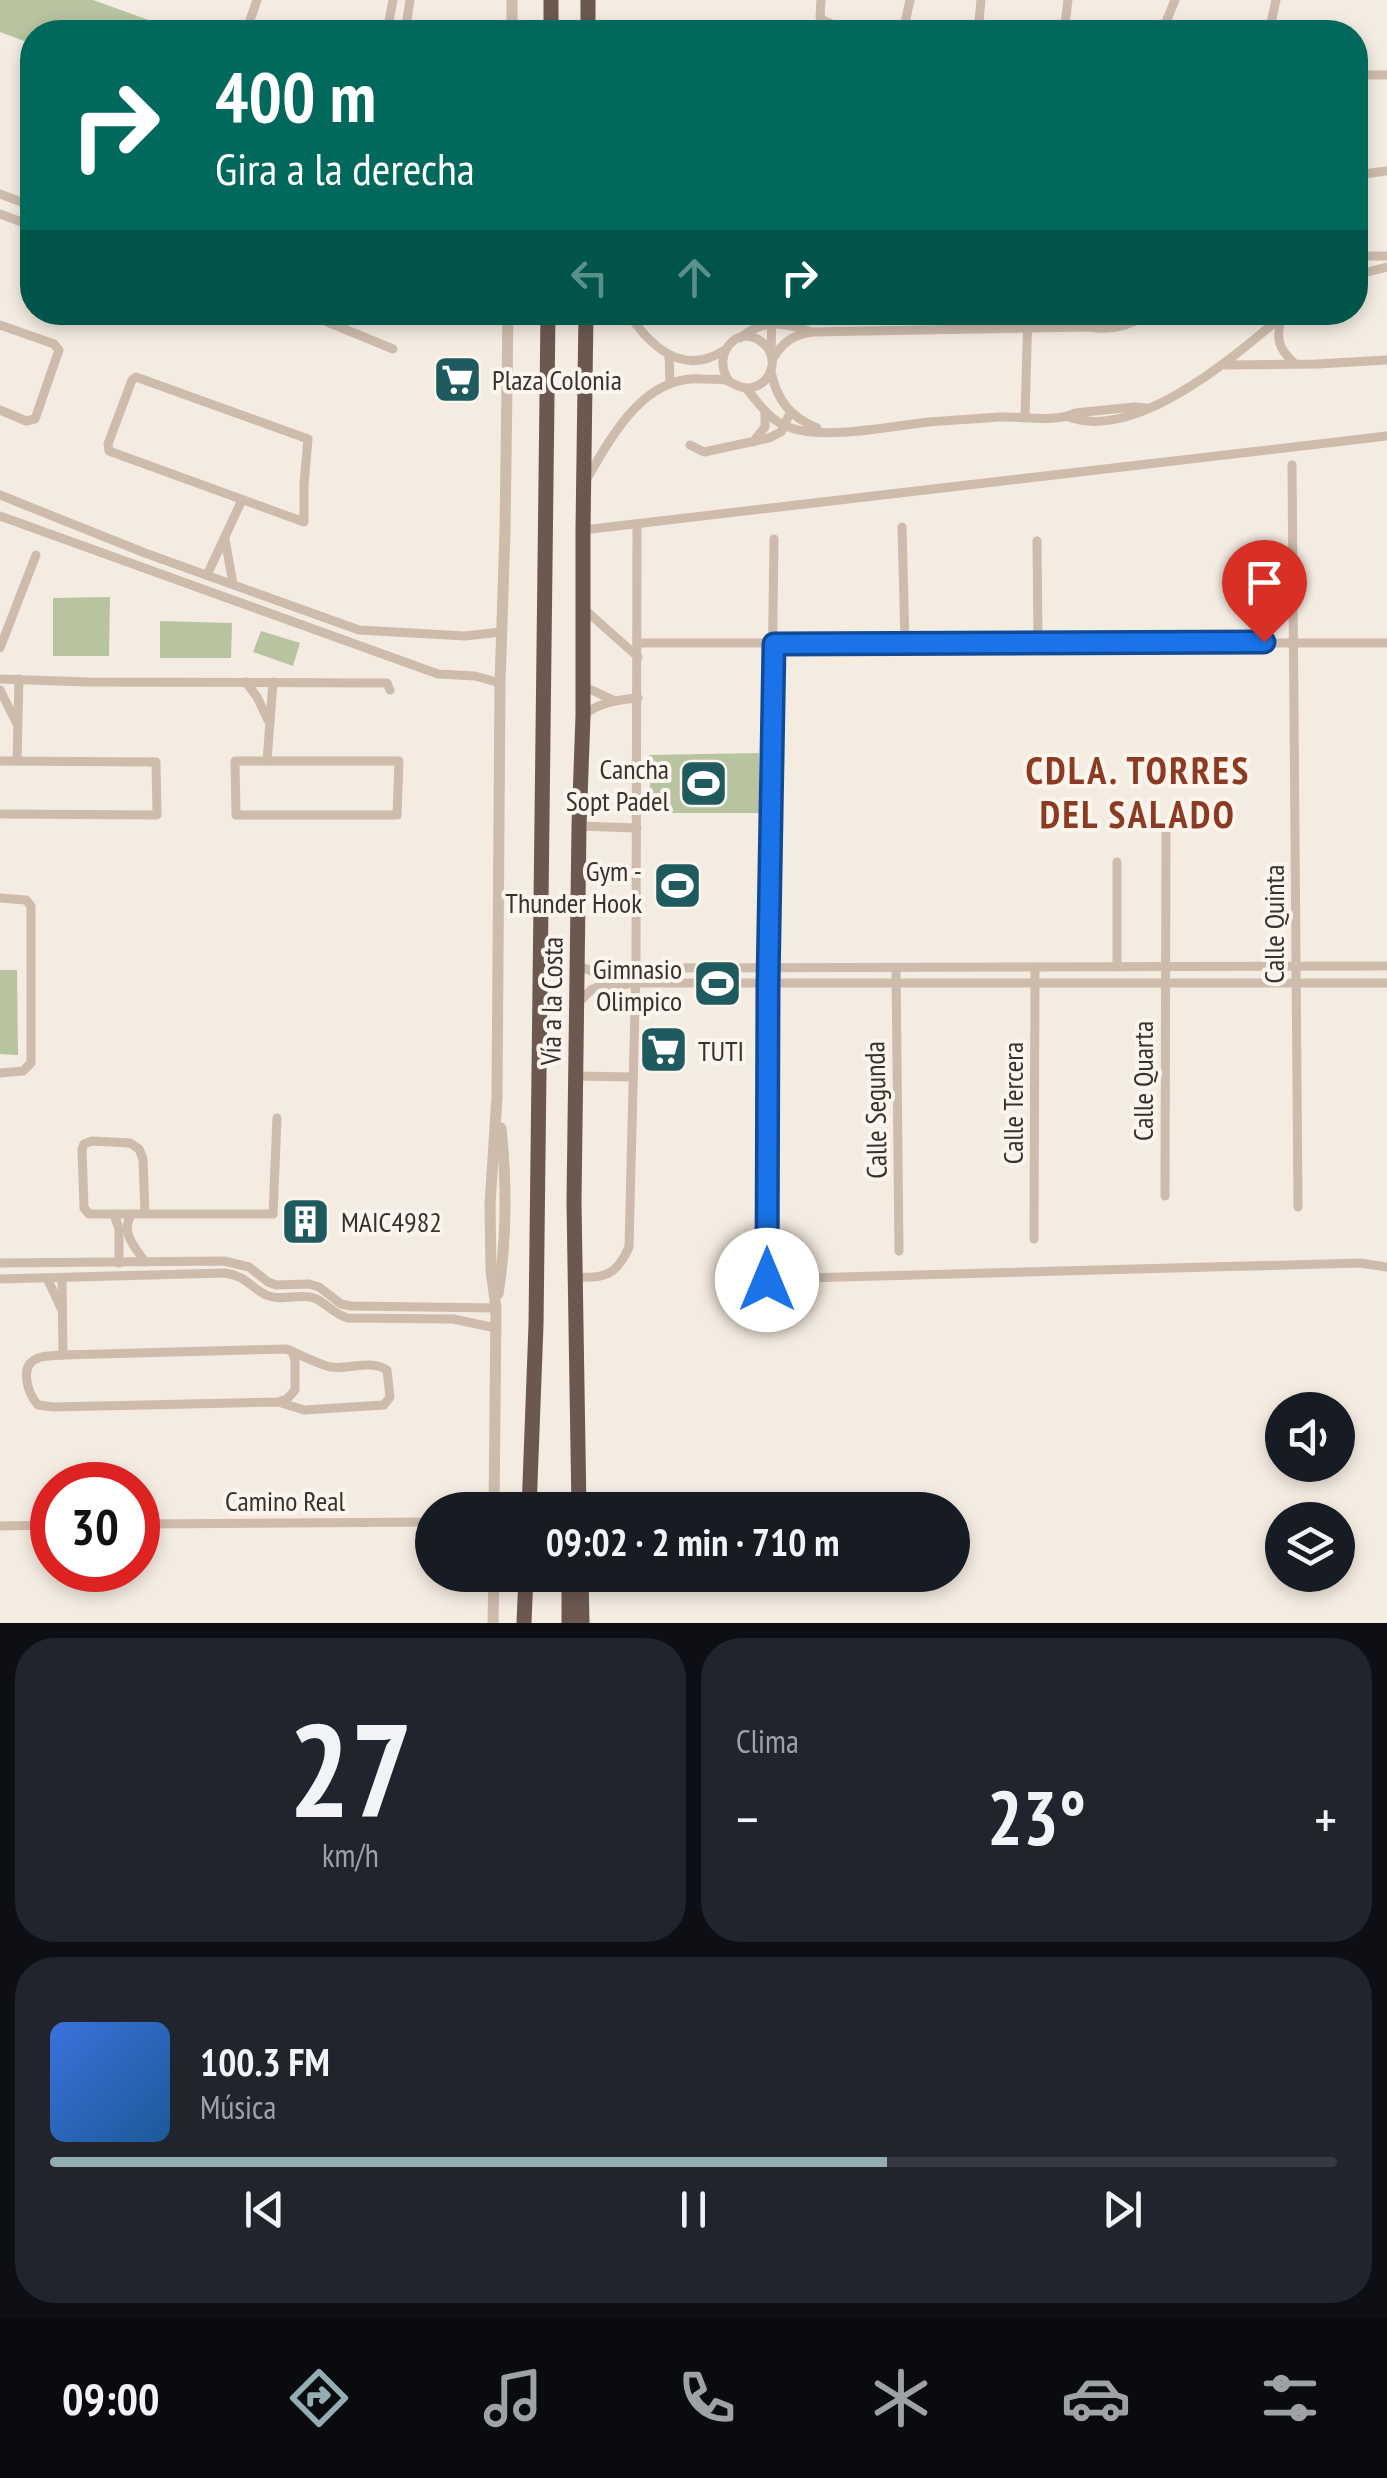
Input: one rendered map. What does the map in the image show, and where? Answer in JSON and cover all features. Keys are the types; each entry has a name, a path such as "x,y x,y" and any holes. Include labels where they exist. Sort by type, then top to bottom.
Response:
{"highway":[{"name":"Vía a la Costa","path":"530,1492 536,1325 548,325"},
{"name":"Vía a la Costa","path":"579,1492 575,1076 586,325"},
{"path":"572,1492 576,1422"},
{"path":"524,1623 525,1592"},
{"path":"569,1592 570,1623"},
{"path":"581,1592 582,1623"}],"street":[{"path":"1263,0 1274,12"},
{"path":"1272,20 1276,0"},
{"path":"0,324 54,344 59,350 35,418 26,421 0,411"},
{"path":"333,325 393,349"},
{"name":"Vía a la Costa","path":"494,1492 496,1308 507,1200 497,1097 508,325"},
{"path":"638,325 669,355 698,361 714,357 759,325"},
{"path":"772,325 771,372 779,398 790,413 824,431"},
{"path":"792,325 812,332"},
{"path":"1025,416 1028,325"},
{"path":"1090,327 1094,325"},
{"path":"772,358 786,341 812,332 1090,327 1107,330 1126,325"},
{"path":"746,388 764,410 785,426 800,430 856,431 1025,416 1093,422 1138,414 1190,386 1272,325"},
{"path":"1280,325 1278,344 1294,363"},
{"path":"740,338 763,342 772,358"},
{"path":"724,350 722,366 729,381"},
{"path":"669,355 670,383"},
{"path":"1223,365 1387,360"},
{"path":"583,486 628,416 654,392 692,378 756,387 771,372"},
{"path":"132,378 308,440 304,522 242,500 108,451 132,378"},
{"path":"754,442 765,427 764,410"},
{"path":"690,445 704,452 776,436 790,413"},
{"path":"583,530 1387,436"},
{"name":"Calle Quinta","path":"1292,466 1298,1206"},
{"path":"0,495 359,630 464,636 501,632"},
{"path":"208,575 242,500"},
{"path":"0,516 438,674 475,676 500,683"},
{"path":"576,1277 602,1277 614,1271 629,1247 636,968 637,524"},
{"path":"902,528 905,643"},
{"path":"225,536 232,584"},
{"path":"774,539 767,1280 1360,1262 1387,1267"},
{"path":"1038,541 1038,642"},
{"path":"0,648 36,555"},
{"path":"182,582 187,568"},
{"path":"584,609 638,657"},
{"path":"638,643 1387,643"},
{"path":"0,678 388,683 390,690"},
{"path":"18,761 19,679"},
{"path":"246,682 269,722"},
{"path":"268,761 273,682"},
{"path":"582,686 615,701"},
{"path":"0,690 18,726"},
{"path":"583,716 615,701 638,698"},
{"path":"234,760 268,761 399,762 397,815 236,816 234,760"},
{"path":"0,761 156,762 156,815 0,814"},
{"path":"578,826 637,828"},
{"name":"Calle Quarta","path":"1165,1196 1166,827"},
{"path":"1116,967 1117,862"},
{"path":"0,898 26,900 31,906 31,1063 24,1071 0,1073"},
{"path":"576,964 597,972 636,968 1387,966"},
{"name":"Calle Tercera","path":"1034,1238 1035,967"},
{"name":"Calle Segunda","path":"896,968 899,1252"},
{"path":"576,1006 591,990 606,984 614,987 1387,983"},
{"path":"575,1076 634,1077"},
{"path":"145,1214 141,1152 130,1143 89,1142 82,1149 84,1208 89,1214 193,1216 274,1214 277,1118"},
{"path":"114,1214 119,1229 119,1263"},
{"path":"132,1214 126,1229 145,1262"},
{"path":"186,1261 186,1274"},
{"path":"0,1263 238,1263 268,1282 320,1287 341,1304 352,1306 496,1308"},
{"path":"0,1278 236,1275 272,1297 318,1300 338,1316 453,1319 496,1328"},
{"path":"47,1278 62,1310"},
{"path":"62,1278 63,1355"},
{"path":"278,1402 304,1410 384,1405 390,1397 386,1370 379,1365 329,1368 292,1351 278,1349 38,1357 31,1361 27,1371 30,1396 38,1405 53,1407 278,1402 295,1390 292,1351"},
{"name":"Camino Real","path":"160,1524 415,1522"},
{"path":"0,1526 30,1525"},
{"path":"493,1623 494,1592"}],"green space":[{"path":"0,0 93,0 149,20 20,20 20,40 0,32"},
{"path":"110,597 109,656 53,656 53,598"},
{"path":"160,621 232,623 231,658 160,658"},
{"path":"261,631 300,643 293,666 253,652"},
{"name":"Cancha Sopt Padel","path":"759,753 759,813 651,813 649,755"},
{"path":"0,970 17,970 18,1055 0,1054"}],"place":[{"name":"Plaza Colonia","path":"457,379"},
{"name":"Cancha Sopt Padel","path":"704,784"},
{"name":"Gym - Thunder Hook","path":"677,886"},
{"name":"Gimnasio Olimpico","path":"717,984"},
{"name":"TUTI","path":"663,1050"},
{"name":"MAIC4982","path":"306,1221"}],"district":[{"name":"CDLA. TORRES DEL SALADO","path":"1138,791"}],"route":[{"path":"767,1280 774,644 1264,642"}]}
